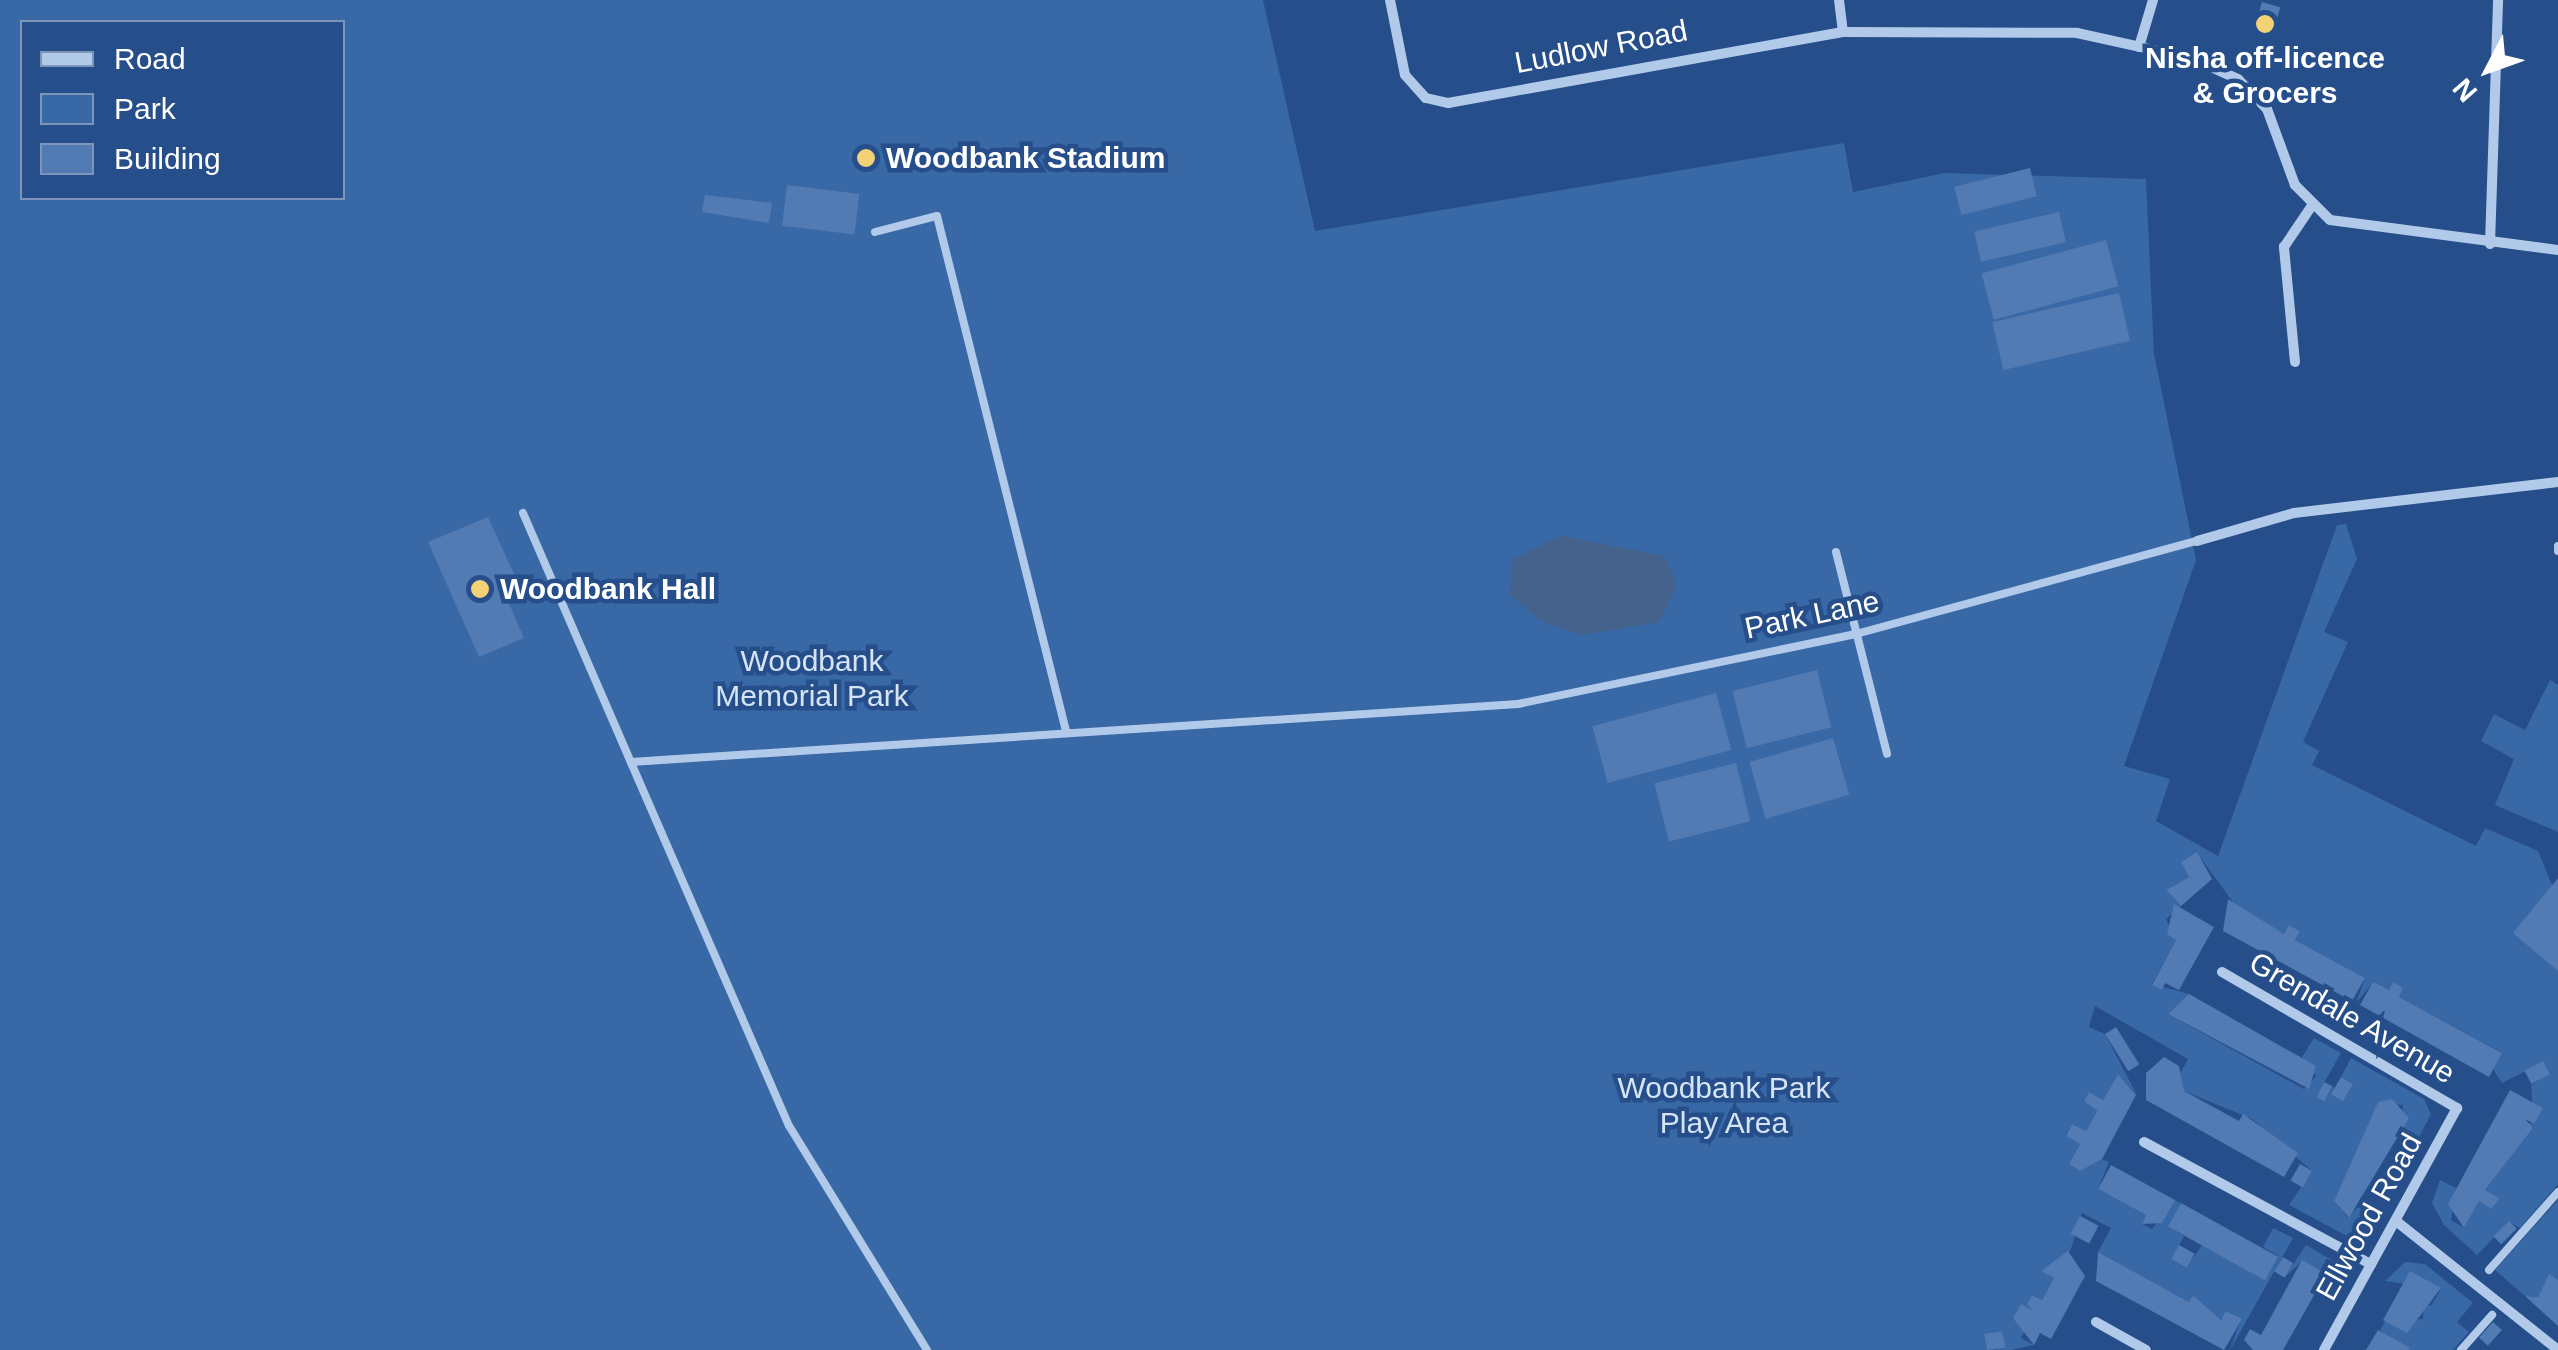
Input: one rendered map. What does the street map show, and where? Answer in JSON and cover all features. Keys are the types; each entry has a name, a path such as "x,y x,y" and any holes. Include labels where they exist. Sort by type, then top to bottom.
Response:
{"street":[{"name":"Ludlow Road","path":"1390,0 1405,75 1426,98 1448,102 1843,32 2016,26 2191,58 2253,91 2311,206"},
{"path":"1840,0 1843,32"},
{"path":"2139,47 2153,0"},
{"path":"2490,244 2498,0"},
{"path":"2296,362 2284,248 2311,206 2348,226 2558,250"},
{"name":"Park Lane","path":"2197,541 2294,513 2558,482"},
{"name":"Grendale Avenue","path":"2222,972 2457,1108"},
{"name":"Ellwood Road","path":"2324,1350 2457,1108"},
{"path":"2144,1142 2370,1264"},
{"path":"2396,1221 2558,1350"},
{"path":"2096,1322 2146,1350"}],"lane":[{"path":"875,232 937,216 1066,731"},
{"path":"523,513 789,1126 927,1350"},
{"name":"Park Lane","path":"630,762 1518,704 1856,634 2197,541"},
{"path":"1836,552 1887,754"},
{"path":"2488,1270 2558,1192"},
{"path":"2461,1350 2492,1315"}],"green space":[{"name":"Woodbank Memorial Park","path":"0,0 1263,0 1315,231 1844,143 1853,192 1945,173 2146,179 2154,354 2196,560 2124,766 2170,779 2156,821 2218,856 2337,525 2346,524 2357,559 2324,632 2348,642 2303,742 2319,751 2312,765 2476,846 2485,828 2538,851 2552,885 2558,971 2558,1184 2520,1228 2509,1222 2477,1255 2444,1225 2432,1203 2440,1180 2456,1188 2451,1220 2464,1228 2479,1201 2493,1208 2498,1198 2485,1190 2533,1128 2524,1122 2534,1124 2531,1085 2550,1074 2543,1062 2502,1083 2493,1069 2501,1052 2399,997 2393,982 2389,990 2373,983 2356,1003 2365,978 2295,940 2300,931 2290,925 2284,934 2238,909 2197,853 2182,862 2189,877 2166,890 2181,906 2166,919 2176,940 2152,984 2189,994 2168,1014 2304,1089 2316,1076 2302,1057 2314,1038 2341,1053 2316,1097 2324,1101 2332,1086 2344,1100 2353,1084 2341,1077 2351,1058 2424,1099 2431,1114 2417,1141 2401,1133 2403,1105 2378,1103 2334,1201 2348,1218 2365,1199 2380,1207 2360,1243 2289,1205 2312,1171 2252,1119 2184,1091 2178,1077 2188,1059 2095,1006 2089,1027 2105,1034 2137,1095 2118,1074 2103,1100 2089,1092 2084,1101 2097,1111 2086,1131 2072,1124 2066,1135 2080,1144 2069,1164 2080,1171 2096,1157 2109,1162 2098,1189 2146,1215 2142,1224 2152,1229 2175,1200 2181,1203 2169,1227 2184,1236 2172,1259 2187,1267 2202,1245 2265,1279 2278,1256 2263,1247 2273,1228 2293,1238 2230,1350 2241,1319 2227,1311 2221,1320 2193,1295 2189,1302 2098,1252 2111,1228 2082,1213 2070,1252 2042,1270 2054,1278 2042,1300 2033,1295 2027,1305 2036,1310 2021,1338 2034,1345 1991,1350 2006,1348 2002,1331 1984,1334 1987,1350 0,1350"},
{"path":"2550,680 2558,685 2558,832 2495,805 2514,759 2481,741 2494,714 2525,730"},
{"path":"2558,1200 2558,1280 2549,1275 2538,1297 2525,1296 2495,1270"},
{"path":"2306,1245 2346,1268 2335,1289 2302,1261 2284,1278"},
{"path":"2405,1262 2425,1264 2473,1303 2457,1322 2469,1332 2453,1350 2408,1350 2380,1331 2385,1321 2423,1319 2424,1302 2431,1306 2441,1289 2385,1281"}],"shaded area":[{"path":"1562,536 1664,556 1677,585 1659,622 1582,635 1541,621 1510,595 1513,559"}],"building":[{"path":"2262,2 2280,7 2273,31 2255,26"},
{"path":"2030,168 2037,196 1961,215 1954,187"},
{"path":"787,185 859,194 854,235 782,226"},
{"path":"705,195 772,203 769,223 702,212"},
{"path":"2059,212 2066,242 1981,262 1974,232"},
{"path":"2106,240 2118,286 1994,320 1981,273"},
{"path":"2119,293 2130,341 2003,370 1992,322"},
{"name":"Woodbank Hall","path":"488,517 519,585 504,592 524,638 479,657 428,542"},
{"path":"1817,670 1831,727 1747,748 1733,691"},
{"path":"1716,693 1731,750 1608,783 1592,726"},
{"path":"1833,738 1849,795 1766,819 1749,762"},
{"path":"1736,763 1751,821 1669,842 1654,783"},
{"path":"2197,852 2212,879 2181,906 2166,890 2189,877 2181,862"},
{"path":"2558,878 2558,971 2513,933"},
{"path":"2228,899 2284,934 2289,925 2300,931 2295,940 2365,978 2352,1001 2223,931"},
{"path":"2174,904 2214,927 2179,990 2165,983 2162,990 2152,985 2176,940 2167,934"},
{"path":"2373,982 2389,990 2393,982 2403,988 2399,997 2502,1053 2489,1077 2360,1005"},
{"path":"2189,994 2316,1066 2309,1089 2168,1014"},
{"path":"2116,1027 2139,1064 2128,1071 2105,1034"},
{"path":"2164,1057 2179,1066 2184,1091 2239,1121 2243,1114 2298,1153 2284,1177 2146,1100 2146,1073"},
{"path":"2543,1061 2550,1074 2532,1084 2524,1071"},
{"path":"2118,1074 2136,1095 2102,1159 2080,1171 2069,1164 2080,1144 2066,1136 2072,1124 2086,1131 2097,1111 2084,1101 2089,1092 2103,1100"},
{"path":"2341,1077 2353,1084 2343,1101 2331,1094"},
{"path":"2324,1082 2332,1086 2324,1101 2316,1097"},
{"path":"2510,1090 2543,1108 2534,1124 2525,1119 2533,1128 2485,1190 2499,1198 2492,1209 2479,1201 2464,1228 2448,1204"},
{"path":"2392,1099 2409,1118 2349,1218 2334,1201 2378,1102"},
{"path":"2300,1164 2312,1171 2303,1187 2290,1180"},
{"path":"2111,1165 2175,1200 2162,1223 2142,1224 2146,1215 2098,1189"},
{"path":"2181,1203 2278,1257 2265,1280 2168,1227"},
{"path":"2080,1216 2099,1226 2089,1244 2071,1234"},
{"path":"2509,1221 2517,1229 2501,1244 2493,1237"},
{"path":"2179,1245 2195,1254 2187,1268 2171,1259"},
{"path":"2068,1251 2085,1276 2051,1339 2040,1333 2034,1345 2013,1318 2021,1304 2035,1312 2027,1305 2032,1295 2042,1300 2054,1278 2041,1271"},
{"path":"2098,1252 2189,1302 2193,1295 2221,1320 2226,1311 2242,1319 2224,1350 2096,1281"},
{"path":"2283,1257 2293,1263 2285,1278 2274,1272"},
{"path":"2302,1260 2326,1274 2283,1350 2253,1350 2244,1340 2250,1329 2261,1335"},
{"path":"2410,1271 2441,1288 2407,1333 2383,1320"},
{"path":"2549,1274 2558,1280 2558,1326 2525,1296 2538,1297"},
{"path":"2493,1322 2502,1330 2488,1346 2479,1338"},
{"path":"2378,1330 2410,1348 2366,1350"},
{"path":"2002,1331 2006,1348 1987,1350 1984,1334"}],"place":[{"name":"Nisha off-licence & Grocers","path":"2265,24"},
{"name":"Woodbank Stadium","path":"866,158"},
{"name":"Woodbank Hall","path":"480,589"}],"park label":[{"name":"Woodbank Park Play Area","path":"1724,1105"}]}
